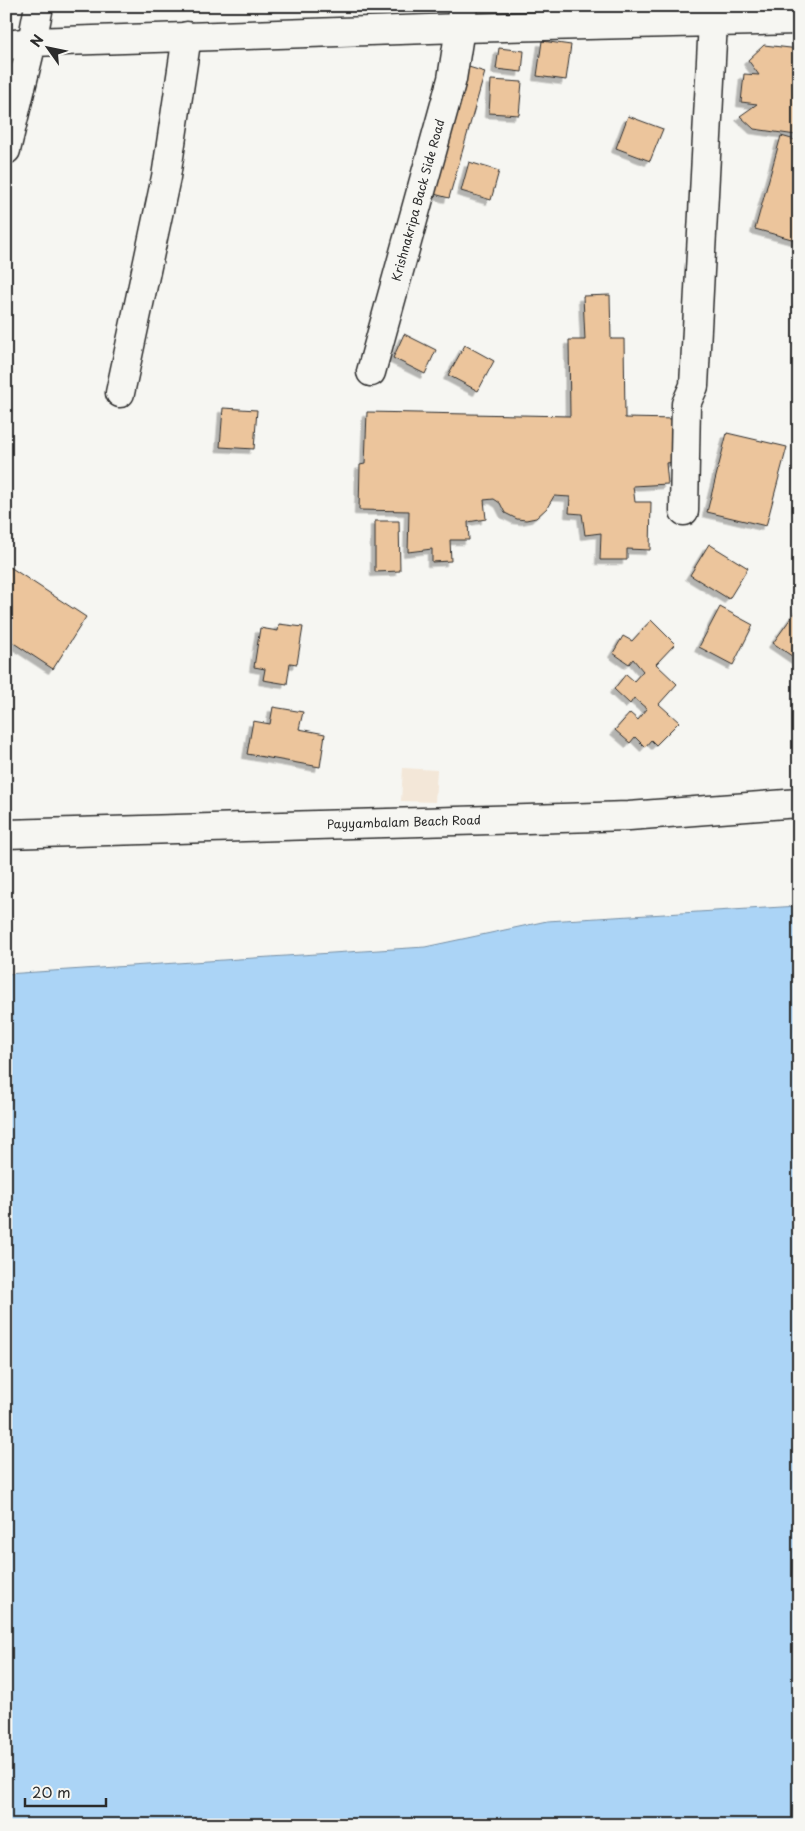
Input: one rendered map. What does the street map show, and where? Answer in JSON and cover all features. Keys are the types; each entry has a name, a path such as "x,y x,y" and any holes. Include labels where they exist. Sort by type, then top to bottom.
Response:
{"street":[{"path":"6,150 19,43 39,6"},
{"path":"19,43 186,36 461,17 713,22 799,20"},
{"name":"Krishnakripa Back Side Road","path":"371,372 452,79 461,17"},
{"path":"684,511 686,404 694,386 713,22"},
{"path":"120,393 166,177 186,36"},
{"name":"Payyambalam Beach Road","path":"6,834 629,816 799,803"}],"shaded area":[{"path":"403,768 437,770 435,802 401,801"}],"water":[{"path":"799,906 799,1825 6,1825 6,974 425,947 547,921"}],"building":[{"path":"542,41 571,45 566,80 537,76"},
{"path":"764,45 799,49 799,133 796,135 754,129 740,116 757,104 741,102 744,74 759,75 748,60"},
{"path":"499,48 524,51 522,72 496,69"},
{"path":"449,61 485,72 449,198 412,188"},
{"path":"491,80 522,82 519,115 489,113"},
{"path":"628,116 663,129 650,161 616,148"},
{"path":"781,136 799,141 799,241 755,229"},
{"path":"469,162 499,171 491,200 461,191"},
{"path":"610,295 611,339 624,339 625,418 677,419 676,462 666,463 668,484 633,486 635,502 651,502 650,550 627,549 627,560 600,560 601,533 585,535 582,514 569,513 570,497 554,496 547,508 536,518 526,520 517,519 505,513 500,503 494,499 484,500 486,519 468,522 469,540 450,540 451,561 432,562 432,549 408,552 409,511 359,510 360,465 365,464 367,412 570,416 569,340 585,340 583,296"},
{"path":"404,334 436,350 425,374 393,358"},
{"path":"465,345 494,361 478,391 448,375"},
{"path":"223,408 257,410 254,449 220,447"},
{"path":"727,433 787,447 766,526 707,512"},
{"path":"375,521 399,521 400,571 375,572"},
{"path":"709,544 748,568 729,599 690,575"},
{"path":"10,567 86,617 53,669 6,638 6,573"},
{"path":"720,607 753,625 733,665 699,647"},
{"path":"796,611 799,612 799,661 773,643"},
{"path":"651,620 675,644 656,664 677,684 659,704 679,722 656,745 651,740 645,747 635,737 630,743 615,730 630,713 638,720 647,709 634,698 630,704 614,689 626,674 634,681 643,671 633,659 629,664 613,653 623,636 632,641"},
{"path":"279,624 303,627 297,664 290,663 287,684 263,680 265,669 254,667 260,628 278,631"},
{"path":"273,707 303,712 299,729 325,734 320,767 247,754 253,721 270,724"}]}
